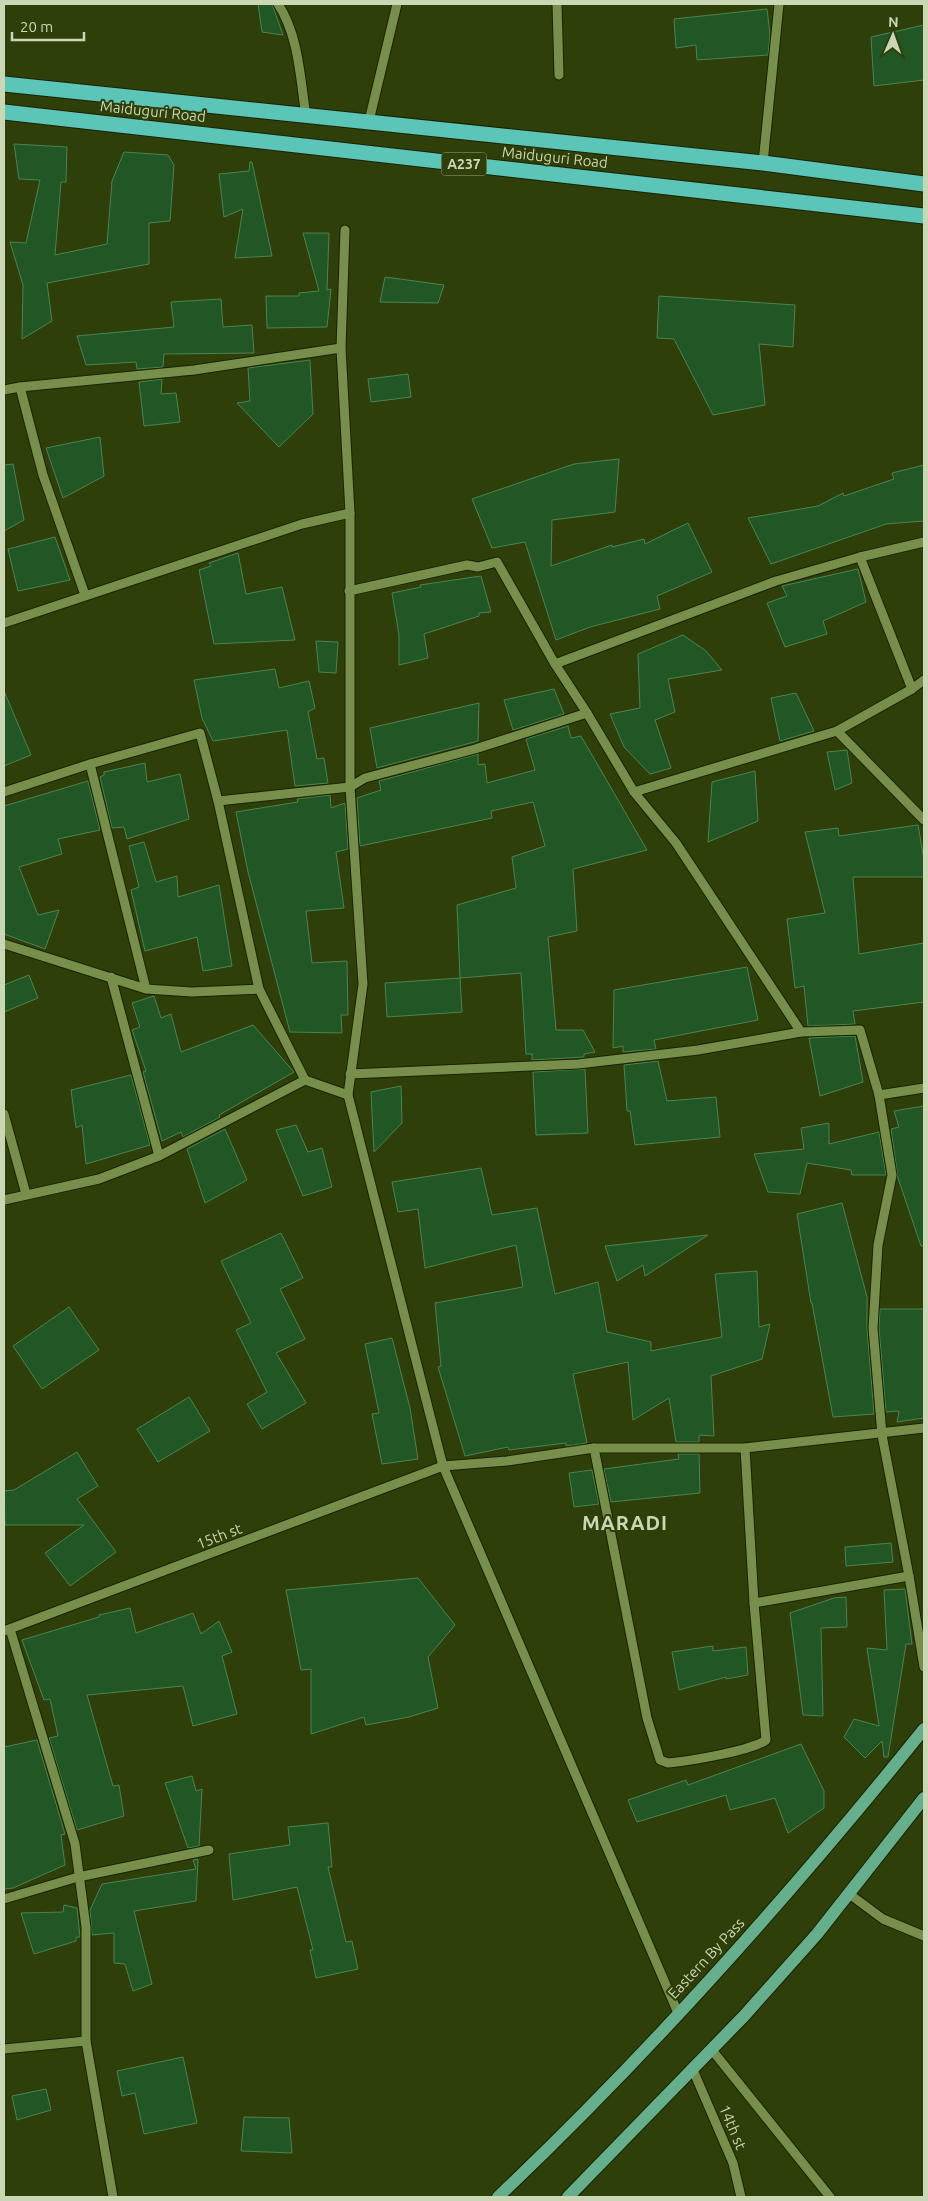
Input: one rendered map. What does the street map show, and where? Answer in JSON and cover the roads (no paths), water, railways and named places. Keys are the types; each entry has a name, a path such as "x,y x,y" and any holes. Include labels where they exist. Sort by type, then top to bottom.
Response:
{"highway":[{"name":"Maiduguri Road","path":"4,84 369,121 546,142 763,163 924,184"},
{"name":"Maiduguri Road","path":"4,112 924,216"}],"main road":[{"name":"Eastern By Pass","path":"498,2197 563,2135 786,1896 924,1728"},
{"path":"568,2197 694,2070 817,1934 924,1798"}],"street":[{"path":"278,4 288,19 294,37 306,116"},
{"path":"369,121 397,4"},
{"path":"556,4 559,74"},
{"path":"763,163 779,4"},
{"path":"345,230 341,348 350,512 350,787 363,984 348,1096 443,1466 678,2013"},
{"path":"4,390 194,370 341,348"},
{"path":"20,387 43,475 84,595"},
{"path":"4,623 302,524 350,512"},
{"path":"555,664 776,581 860,557 924,542"},
{"path":"860,557 912,690"},
{"path":"349,591 467,566 478,567 497,562 555,664 588,713 634,792 676,844 801,1032"},
{"path":"634,792 837,730 912,690 924,680"},
{"path":"218,801 350,787 365,778 475,749 588,713"},
{"path":"837,730 924,820"},
{"path":"4,792 90,764 200,733 218,801 259,990 305,1080 348,1096"},
{"path":"90,764 146,989"},
{"path":"4,944 146,989 192,992 259,990"},
{"path":"111,977 159,1156"},
{"path":"350,1074 578,1064 698,1050 801,1032 860,1030 878,1095 892,1175 878,1245 873,1328 882,1434 924,1667"},
{"path":"4,1200 99,1179 159,1156 305,1080"},
{"path":"878,1095 924,1088"},
{"path":"4,1114 26,1194"},
{"name":"15th st","path":"7,1630 443,1466 507,1461 594,1448 745,1448 924,1428"},
{"path":"594,1448 647,1718 660,1760 668,1763 738,1750 766,1740 754,1603 745,1448"},
{"path":"754,1603 909,1576"},
{"path":"7,1630 75,1844 86,1927 86,2041 114,2197"},
{"path":"4,1899 78,1877 210,1850"},
{"path":"848,1893 883,1919 924,1936"},
{"path":"4,2049 86,2041"},
{"path":"712,2050 830,2197"},
{"name":"14th st","path":"694,2070 733,2163 741,2197"}],"district":[{"name":"MARADI","path":"625,1522"}]}
